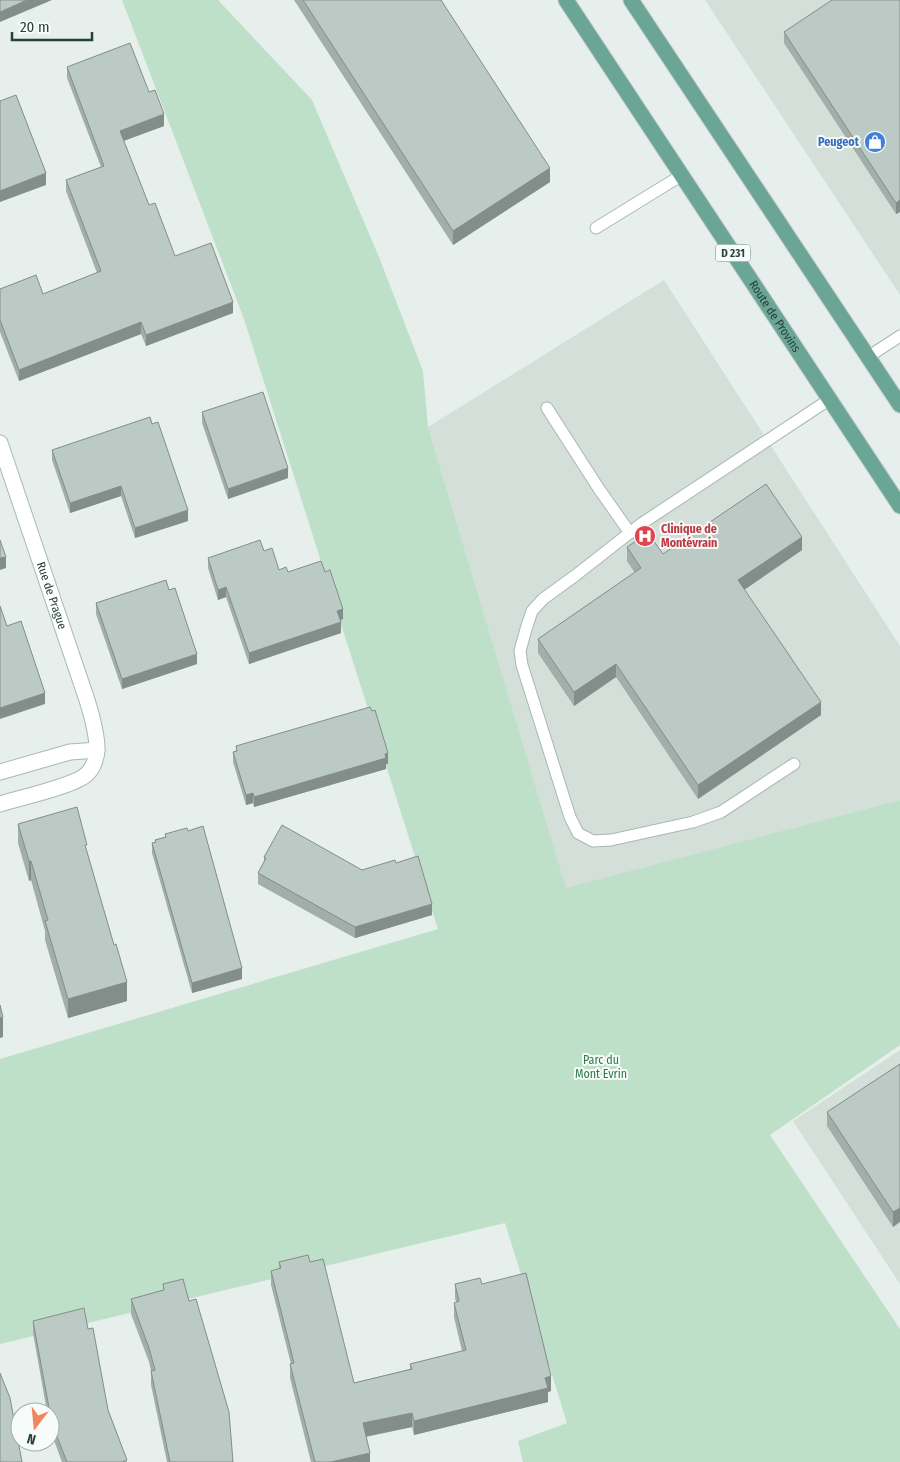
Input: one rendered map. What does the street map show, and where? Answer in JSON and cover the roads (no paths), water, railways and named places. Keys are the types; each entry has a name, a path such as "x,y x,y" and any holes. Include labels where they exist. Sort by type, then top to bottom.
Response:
{"main road":[{"name":"Route de Provins","path":"566,0 900,506"},
{"path":"631,0 900,405"}],"street":[{"name":"Rue de Prague","path":"0,443 88,700 97,750"},
{"path":"0,772 70,752 97,750 94,764 87,774 76,781 0,804"}],"lane":[{"path":"596,228 682,175"},
{"path":"868,356 900,336"},
{"path":"794,764 720,812 693,822 610,840 593,841 578,833 570,817 522,665 520,651 532,611 543,599 630,533 830,399"},
{"path":"547,408 630,533"}],"place":[{"name":"Peugeot","path":"875,142"},
{"name":"Clinique de Montévrain","path":"645,536"}],"park label":[{"name":"Parc du Mont Evrin","path":"601,1067"}]}
